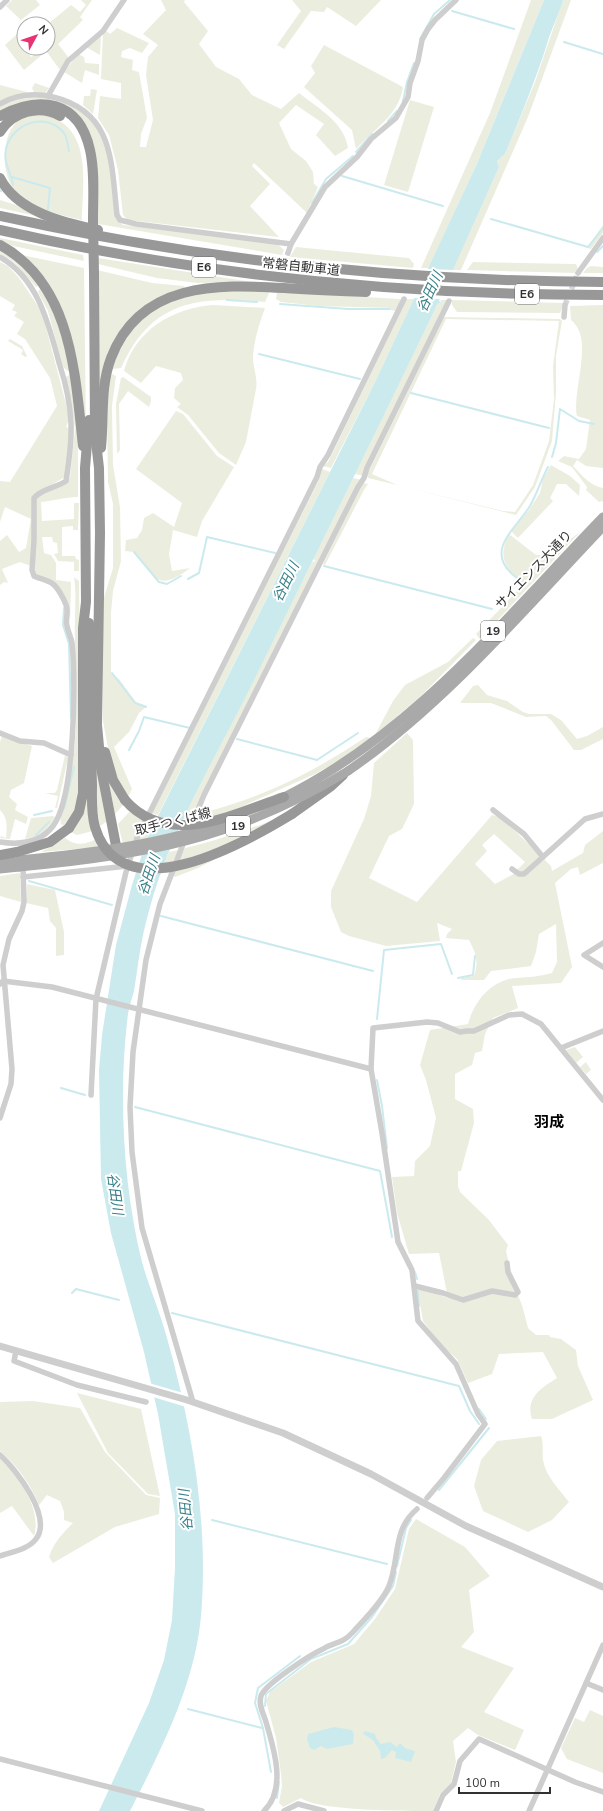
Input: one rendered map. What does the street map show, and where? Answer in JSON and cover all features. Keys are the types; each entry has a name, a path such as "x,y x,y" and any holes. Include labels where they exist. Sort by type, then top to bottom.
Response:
{"highway":[{"path":"0,116 22,106 42,103 61,108 79,123 86,136 90,150 89,429 85,468"},
{"path":"0,132 8,121 29,111 49,111 68,121 80,139 84,154 90,220"},
{"path":"0,178 11,193 25,204 66,222 238,258"},
{"name":"常磐自動車道","path":"0,216 83,234 238,258 334,270 456,278 603,282"},
{"name":"常磐自動車道","path":"0,230 110,253 246,274 408,294"},
{"path":"0,245 20,258 34,271 47,288 60,316 75,376 85,468 86,602 83,628 83,793 79,812 69,828 50,842 19,856 0,855"},
{"path":"90,272 95,433 99,468 98,725 101,768 118,852"},
{"path":"99,468 103,434 104,387 111,359 127,330 142,314 175,294 195,289 232,286 408,294 447,294"},
{"name":"E6","path":"447,294 603,295"},
{"path":"86,602 90,630 92,805 96,828 102,843 112,854 123,862 136,867 160,869 184,864 212,855 244,841 292,814 330,787 348,771"},
{"path":"99,709 106,760 116,787 125,800 144,817 174,826 219,819 284,797"}],"main road":[{"name":"サイエンス大通り","path":"378,739 452,673 603,517"},
{"name":"サイエンス大通り","path":"378,749 457,679 603,527"},
{"name":"取手つくば線","path":"118,852 203,829 235,818 284,797 333,771 378,739"},
{"name":"取手つくば線","path":"0,861 19,856 118,852 189,841 240,825 288,804 348,771 378,749"},
{"name":"取手つくば線","path":"0,869 19,856"}],"street":[{"path":"0,7 7,0"},
{"path":"48,96 68,61 103,31 124,0"},
{"path":"288,253 291,244 325,187 357,157 371,139 396,118 408,97 410,83 418,61 422,40 434,20 456,0"},
{"path":"0,104 22,96 48,96 77,105 87,112 99,125 109,150 117,215 120,220 136,224 291,244"},
{"path":"578,273 603,238"},
{"path":"0,257 8,261 20,274 41,305 56,345 63,373 71,421 71,448 66,481 60,485 36,494 34,498 32,570 34,576 54,585 67,606 66,625 72,642 73,722 71,755 63,799 55,824 48,831 34,840 19,856"},
{"path":"92,1095 98,999 128,866 137,838 172,772 408,294"},
{"path":"190,1401 142,1228 132,1152 130,1107 133,1052 146,960 158,912 177,858 204,795 344,514 364,478 447,294"},
{"path":"564,317 566,305"},
{"path":"0,733 20,741 44,743 71,755"},
{"path":"493,810 524,834 543,857"},
{"path":"512,869 521,875 586,820 603,814"},
{"path":"0,842 19,856 24,877 24,902 22,911 5,952 2,983 12,1069 11,1084 0,1118"},
{"path":"24,877 128,866"},
{"path":"603,943 584,955 603,967"},
{"path":"2,983 52,988 370,1070"},
{"path":"427,1498 485,1424 478,1414 456,1364 418,1321 412,1270 401,1252 398,1242 382,1132 370,1070 373,1028 427,1022 438,1024 460,1032 474,1031 509,1015 522,1014 541,1024 603,1100"},
{"path":"561,1048 603,1031"},
{"path":"415,1286 444,1293 463,1300 492,1291 515,1294 518,1292 508,1272 507,1263"},
{"path":"0,1346 190,1401 252,1421 303,1442 371,1474 466,1526 603,1587"},
{"path":"16,1351 14,1360 84,1387 146,1402"},
{"path":"0,1455 9,1463 26,1485 33,1500 40,1530 36,1539 29,1545 0,1556"},
{"path":"264,1811 273,1799 276,1786 276,1765 272,1740 261,1706 261,1695 268,1687 307,1657 325,1647 346,1640 362,1622 389,1587 404,1523 417,1509"},
{"path":"529,1811 603,1645"},
{"path":"586,1683 603,1690"},
{"path":"436,1811 443,1795 454,1784 460,1760 479,1739 548,1770 603,1792"},
{"path":"0,1759 202,1811"},
{"path":"284,1811 298,1804 324,1811"}],"shaded area":[{"path":"12,0 36,0 40,5 26,16 17,16 6,6"},
{"path":"81,0 92,0 80,17 83,20 58,44 69,58 60,70 50,56 56,56 56,17 71,5 80,12 86,5"},
{"path":"161,0 185,0 184,2 208,31 199,44 216,67 239,79 252,95 281,109 299,93 330,117 342,131 346,139 348,148 335,156 316,135 324,124 296,105 279,123 291,149 306,161 313,172 314,184 318,187 307,213 254,163 252,166 270,184 250,206 279,237 128,220 123,215 118,170 109,135 98,118 100,96 121,99 121,83 101,79 103,33 105,30 110,34 117,28 149,43 142,53 130,48 122,51 121,57 133,60 132,70 139,72 147,118 141,134 140,147 146,147 153,120 146,75 148,57 158,45 143,34 166,10"},
{"path":"292,0 381,0 356,26 327,7 324,12 311,11 284,49 277,45 301,11"},
{"path":"531,0 544,0 476,166 432,263 429,268 421,268 490,113"},
{"path":"563,0 571,0 528,117 461,270 452,270 499,167 497,161 505,154 535,82"},
{"path":"101,34 100,55 86,47"},
{"path":"16,35 16,56 41,56 24,70 5,45"},
{"path":"324,45 403,87 401,97 391,114 356,149 352,130 304,87 315,73 311,66"},
{"path":"78,54 84,57 85,63 99,64 99,75 85,70 82,83 64,72"},
{"path":"35,83 49,88 45,94 34,92 32,88"},
{"path":"0,85 27,92 0,101"},
{"path":"91,89 97,90 93,114 83,105 84,96 90,96"},
{"path":"26,96 53,100 71,106 79,110 93,122 104,143 108,156 114,184 119,222 123,225 276,243 284,250 282,255 98,224 90,136 50,100 24,102 0,113 0,106"},
{"path":"410,100 434,107 408,192 384,185"},
{"path":"41,114 58,120 69,129 77,141 83,172 82,220 56,214 32,204 17,194 11,186 7,176 5,166 6,144 13,126 20,119 27,116"},
{"path":"0,200 26,208 46,218 0,208"},
{"path":"603,225 603,233 591,249 587,248"},
{"path":"0,238 83,255 84,261 4,244 0,242"},
{"path":"296,247 409,258 414,264 413,268 290,257"},
{"path":"0,250 11,256 40,284 36,287 15,263 0,253"},
{"path":"22,255 84,268 86,435 58,303 48,282"},
{"path":"98,258 252,282 197,283 157,278 98,264"},
{"path":"0,262 8,266 19,278 42,312 66,404 69,419 66,427 70,428 65,477 32,496 32,564 28,565 20,562 2,569 8,583 4,582 0,585 0,541 7,535 19,552 26,548 31,519 5,507 0,522 0,481 10,482 57,406 50,378 25,339 17,334 24,322 14,316 17,312 12,310 15,305 0,296"},
{"path":"473,262 576,264 578,269 575,273 467,270"},
{"path":"591,266 603,267 603,273 583,273"},
{"path":"97,270 152,283 184,286 185,288 164,297 111,350 101,435"},
{"path":"43,288 58,320 70,370 68,371 63,367 48,311 38,292"},
{"path":"216,291 270,291 265,302 219,300 199,302 180,307 163,315 147,328 133,345 121,368 112,369 116,357 129,335 146,316 156,308 180,297"},
{"path":"277,292 400,299 400,305 395,311 391,310 391,308 319,306 281,302 276,299"},
{"path":"406,299 414,299 376,380 331,468 323,466 328,462 334,450"},
{"path":"440,300 447,300 364,476 355,474 438,303 442,303"},
{"path":"452,300 564,303 560,313 457,312 452,305"},
{"path":"213,305 265,308 254,344 253,361 256,389 246,442 236,465 219,453 188,415 177,407 181,404 174,398 175,388 183,380 181,373 156,366 141,383 124,371 129,357 137,344 146,333 158,324 170,316 184,311"},
{"path":"603,305 603,468 586,466 577,460 573,466 590,483 603,488 603,501 599,502 586,490 587,487 572,467 558,461 564,456 579,459 586,449 590,420 577,416 577,392 582,352 578,328 571,320 570,306"},
{"path":"444,317 560,319 562,321 556,356 556,392 552,441 535,487 516,515 405,487 503,511 515,512 533,485 549,441 554,399 553,366 559,321 446,319 372,474 397,485 368,478 367,475"},
{"path":"10,339 22,346 27,356 25,357 21,354 23,350 8,341"},
{"path":"71,374 78,428 78,497 41,502 42,521 74,519 74,503 79,503 78,530 73,530 73,526 62,527 62,556 75,556 76,559 79,560 79,571 74,571 74,562 58,561 54,554 58,553 57,543 53,542 52,537 42,537 44,553 51,555 56,563 56,580 71,582 70,622 69,611 58,587 35,574 35,500 37,497 67,482 70,477 75,428 66,377"},
{"path":"112,374 116,376 112,406 113,465 120,507 121,561 113,591 111,612 111,673 119,679 136,702 147,706 139,713 129,732 114,747 132,789 128,797 120,786 109,753 103,721 103,601 113,568 113,504 108,482 107,420 108,385"},
{"path":"123,377 151,397 151,401 149,407 128,391 119,404 120,450 117,454 116,404 121,378"},
{"path":"176,411 183,414 217,456 234,467 202,521 197,537 173,530 169,554 172,571 190,568 171,580 164,581 153,575 134,552 125,551 126,540 137,538 142,530 144,518 153,513 174,527 182,503 136,469"},
{"path":"551,465 570,476 580,485 579,496 566,484 557,484 550,498 553,501 518,538 511,531 529,510 540,493 543,479"},
{"path":"322,469 330,472 158,815 151,813 319,480"},
{"path":"353,478 362,480 193,818 183,819 312,562 316,561 313,559"},
{"path":"364,483 368,484 325,565 323,564 360,488"},
{"path":"581,531 480,639 476,634 519,589 519,579 509,569 504,559 504,548 509,534 536,555 550,555"},
{"path":"74,577 79,581 81,764 77,810 66,827 61,824 61,820 72,765 76,729"},
{"path":"94,607 96,712 109,820 100,826 97,808"},
{"path":"473,638 476,640 421,696 375,735 393,701 405,685 448,662"},
{"path":"478,685 487,695 507,701 523,712 529,714 551,714 561,720 577,739 587,736 603,727 603,739 581,750 574,750 551,720 546,716 526,717 491,703 460,703 473,686"},
{"path":"407,733 413,740 414,804 402,829 389,836 369,878 417,902 492,815 502,818 551,866 552,871 583,853 585,845 603,831 603,863 580,875 578,867 571,869 555,883 572,967 561,983 512,986 518,1008 493,1018 485,1034 482,1051 475,1053 472,1065 455,1074 455,1099 473,1109 474,1123 461,1171 458,1171 458,1186 460,1192 489,1220 508,1245 506,1251 514,1286 522,1305 528,1328 536,1335 549,1335 550,1337 561,1339 576,1350 578,1366 593,1400 552,1419 532,1419 530,1412 533,1399 536,1394 557,1378 543,1352 499,1354 492,1374 468,1383 457,1359 441,1345 423,1321 417,1287 448,1298 439,1253 409,1254 397,1213 392,1177 414,1176 415,1161 430,1146 436,1118 426,1080 420,1065 430,1030 468,1024 474,1008 484,994 498,983 515,978 552,973 557,962 556,924 539,934 536,952 531,966 491,971 484,980 461,980 462,978 474,976 476,971 476,958 473,949 469,940 446,938 447,934 452,929 437,923 440,941 386,946 349,936 341,932 331,907 331,891 364,819 371,796 374,763","holes":["494,834 525,862 512,875 495,884 475,864 487,851 482,845"]},
{"path":"2,736 32,746 24,783 11,790 9,797 17,804 15,810 28,817 26,824 15,819 10,839 0,838 1,836 6,838 7,830 6,819 0,810 0,742"},
{"path":"366,737 371,738 335,763 315,774 222,814 196,819 199,814 245,800 286,783 325,763"},
{"path":"65,755 68,758 57,808 55,808 58,796 45,793 55,793 57,790"},
{"path":"107,772 124,804 115,814"},
{"path":"88,782 93,831 77,835 71,832"},
{"path":"130,811 144,820 133,841 123,844 118,824"},
{"path":"55,817 52,822 43,832 35,837 25,839 31,818"},
{"path":"146,822 153,825 151,830 147,831 150,832 147,839 137,841"},
{"path":"269,822 225,846 177,862 182,849 212,841"},
{"path":"65,838 69,841 80,844 96,839 100,847 41,852"},
{"path":"178,850 173,863 164,864 169,852"},
{"path":"229,852 198,868 175,877 174,876 173,870"},
{"path":"20,873 21,902 0,896 0,876"},
{"path":"27,884 55,890 64,932 64,955 56,956 56,928 50,921 48,908 26,903"},
{"path":"575,1047 583,1057 576,1063 566,1050"},
{"path":"586,1062 591,1070 586,1074 580,1067"},
{"path":"77,1393 141,1409 160,1496 148,1494 108,1453"},
{"path":"33,1401 80,1408 105,1452 146,1495 160,1498 159,1514 115,1527 53,1563 49,1557 53,1547 73,1523 64,1520 64,1512 60,1501 47,1495 39,1505 23,1476 0,1451 0,1402"},
{"path":"541,1436 543,1460 547,1472 569,1502 552,1520 528,1532 483,1511 474,1486 481,1460 497,1441"},
{"path":"0,1459 14,1474 32,1504 36,1526 34,1536 12,1506 0,1513"},
{"path":"416,1519 465,1547 490,1576 469,1590 474,1632 461,1647 514,1668 484,1712 524,1730 515,1750 478,1735 468,1728 453,1741 456,1762 451,1783 440,1794 433,1811 343,1808 325,1806 301,1798 283,1807 279,1803 282,1786 276,1738 266,1701 270,1692 311,1662 354,1644 375,1619 395,1589 409,1529"},
{"path":"590,1710 603,1716 603,1773 567,1759 561,1748 575,1718 584,1722"}],"water":[{"name":"谷田川","path":"544,0 563,0 522,113 505,154 497,161 499,167 439,301 442,303 438,303 255,678 188,810 163,868 146,921 134,991 128,1011 123,1075 124,1139 130,1202 142,1262 167,1338 191,1441 203,1546 203,1581 201,1616 192,1667 165,1740 130,1811 99,1811 149,1703 164,1660 172,1620 175,1568 175,1514 158,1414 144,1352 111,1233 101,1179 99,1070 102,1035 116,945 132,885 149,833 146,831 151,830 376,380 476,166"},
{"path":"334,1727 352,1730 354,1734 353,1744 327,1749 321,1746 314,1750 310,1748 307,1739 308,1734"},
{"path":"365,1731 375,1734 376,1738 381,1744 390,1742 397,1747 400,1743 405,1748 415,1751 411,1762 395,1758 396,1752 392,1750 385,1758 381,1759 380,1751 373,1740 363,1734"}],"pier":[{"path":"427,269 454,270 442,299 413,298"},
{"path":"149,1383 183,1393 186,1407 153,1397"}],"waterway":[{"path":"420,39 434,14 450,0"},
{"path":"452,11 514,29"},
{"path":"564,42 603,54"},
{"path":"403,101 407,82 414,63"},
{"path":"388,121 397,111"},
{"path":"13,185 6,163 5,154 9,140 15,132 22,127 30,123 39,122 57,126 65,135 69,151"},
{"path":"356,152 372,134"},
{"path":"312,203 326,179 353,156"},
{"path":"342,176 443,206"},
{"path":"12,177 50,188 48,209"},
{"path":"491,219 588,247 603,228"},
{"path":"597,252 603,246"},
{"path":"227,300 257,302"},
{"path":"280,304 348,309 390,309"},
{"path":"259,354 360,379"},
{"path":"411,393 549,428"},
{"path":"552,457 556,443 560,409 579,421 594,424"},
{"path":"517,578 507,568 502,559 502,550 510,532 524,515 535,497 548,467"},
{"path":"188,579 199,573 207,537 275,553"},
{"path":"134,552 159,582 167,584 181,576"},
{"path":"324,566 492,609"},
{"path":"64,608 63,625 69,644 71,718"},
{"path":"112,673 135,703 146,707"},
{"path":"129,750 139,731 144,717 190,728"},
{"path":"237,739 317,760 358,733"},
{"path":"64,809 74,767"},
{"path":"34,815 52,811"},
{"path":"36,835 49,822"},
{"path":"29,881 112,905"},
{"path":"161,916 373,971"},
{"path":"377,1019 384,950 441,944 452,974"},
{"path":"458,978 473,975 475,956"},
{"path":"377,1080 387,1148"},
{"path":"61,1088 85,1095"},
{"path":"135,1107 380,1171 392,1237"},
{"path":"415,1272 417,1279"},
{"path":"72,1293 76,1289 119,1300"},
{"path":"418,1291 419,1306"},
{"path":"172,1313 459,1386 470,1411 479,1424"},
{"path":"479,1409 486,1419"},
{"path":"439,1490 489,1428"},
{"path":"212,1520 387,1564"},
{"path":"397,1566 406,1528 411,1520"},
{"path":"265,1706 266,1694 311,1659 348,1644 372,1617 393,1586 396,1572"},
{"path":"271,1772 263,1728 255,1703 258,1688 300,1656"},
{"path":"188,1709 262,1728"},
{"path":"277,1798 279,1782"}],"tunnel":[{"path":"278,279 288,253"},
{"path":"565,305 578,273"}],"district":[{"name":"羽成","path":"549,1122"}]}
